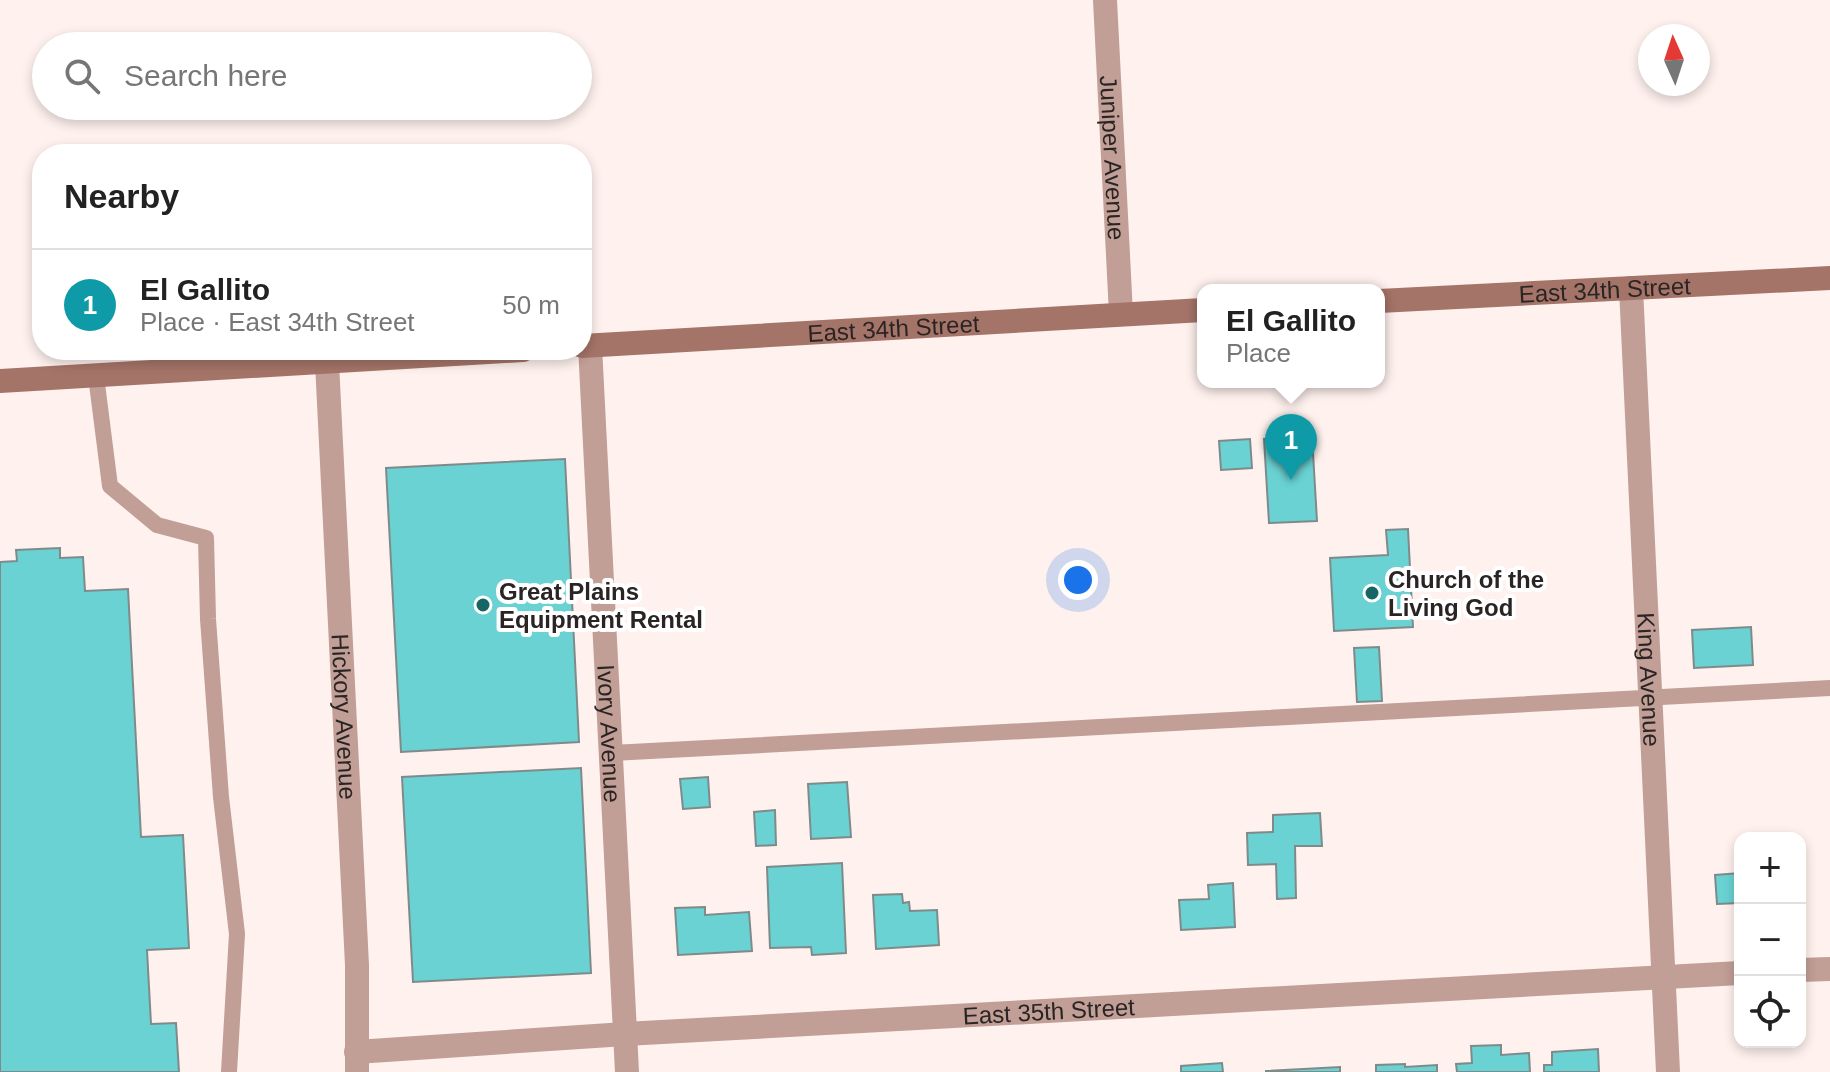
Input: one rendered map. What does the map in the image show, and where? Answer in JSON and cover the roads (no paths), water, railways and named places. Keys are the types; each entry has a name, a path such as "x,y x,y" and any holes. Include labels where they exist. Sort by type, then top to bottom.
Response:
{"main road":[{"name":"East 34th Street","path":"1385,301 1830,278"},
{"name":"East 34th Street","path":"592,346 1197,310"},
{"path":"0,381 372,360"}],"street":[{"name":"Juniper Avenue","path":"1105,0 1121,314"},
{"name":"King Avenue","path":"1631,288 1668,1072"},
{"name":"Ivory Avenue","path":"587,360 612,753 627,1072"},
{"name":"Hickory Avenue","path":"327,363 357,965 357,1062"},
{"path":"1806,970 1830,969"},
{"name":"East 35th Street","path":"357,1062 625,1034 1734,973"}],"lane":[{"path":"96,376 110,486 157,525 206,538 208,619 221,797 237,934 229,1072"},
{"path":"612,753 1830,688"}],"place":[{"name":"El Gallito","path":"1291,480"},
{"name":"Church of the Living God","path":"1372,593"},
{"name":"Great Plains Equipment Rental","path":"483,605"}]}
